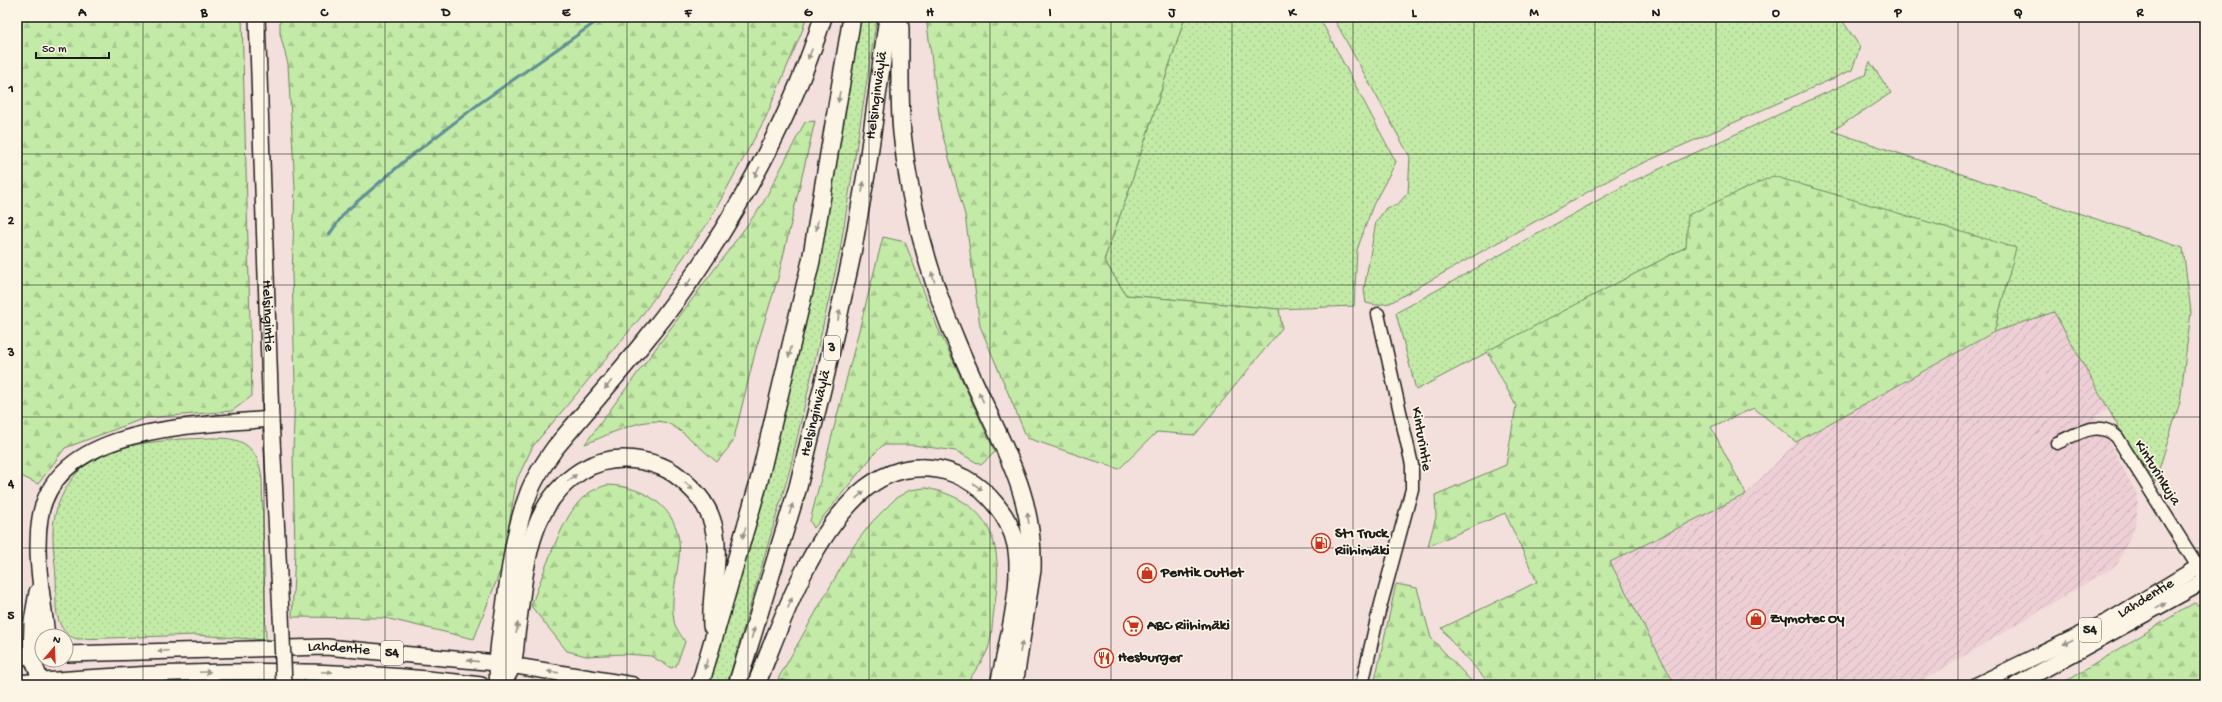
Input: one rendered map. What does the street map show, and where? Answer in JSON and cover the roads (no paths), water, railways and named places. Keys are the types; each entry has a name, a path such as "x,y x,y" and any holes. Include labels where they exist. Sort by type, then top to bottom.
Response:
{"highway":[{"path":"504,665 518,526 528,494 555,448 662,319 702,264 746,192 773,140 812,48 823,17"},
{"path":"700,685 758,485 811,261 852,17"},
{"name":"Helsinginväylä","path":"740,678 771,570 798,487 826,373 851,259 867,169 888,17"},
{"path":"898,17 900,28 902,133 918,221 933,278 951,328 971,375 1015,468 1027,512 1031,536 1032,570 1014,685"},
{"path":"500,685 526,560 539,519 556,492 572,477 597,463 630,458 643,460 664,468 692,488 708,510 717,549 711,608 713,642"},
{"path":"757,681 800,578 841,513 860,494 879,480 916,468 932,467 957,474 982,489 1001,512 1014,536 1018,574 1011,623 999,685"}],"main road":[{"name":"Helsingintie","path":"257,17 271,419 284,685"},
{"path":"46,628 40,575 38,536 46,497 60,476 83,456 103,445 142,433 271,419"},
{"name":"Lahdentie","path":"1977,685 2109,621 2203,573"},
{"name":"Lahdentie","path":"2016,685 2203,573"},
{"path":"40,575 32,621 30,656 41,681"},
{"name":"Lahdentie","path":"74,654 326,647 504,665 633,685"},
{"path":"41,681 45,668"},
{"name":"Lahdentie","path":"17,683 245,670 415,676 481,685"}],"street":[{"name":"Kinturintie","path":"1362,685 1377,619 1412,489 1410,457 1378,314"},
{"name":"Kinturinkuja","path":"2057,443 2088,428 2096,428 2111,432 2117,437 2203,573"}],"waterway":[{"path":"329,235 345,212 407,159 480,103 603,17"}],"place":[{"name":"St1 Truck Riihimäki","path":"1321,543"},
{"name":"Pentik Outlet","path":"1147,573"},
{"name":"Zymotec Oy","path":"1756,619"},
{"name":"ABC Riihimäki","path":"1133,626"},
{"name":"Hesburger","path":"1104,658"}]}
